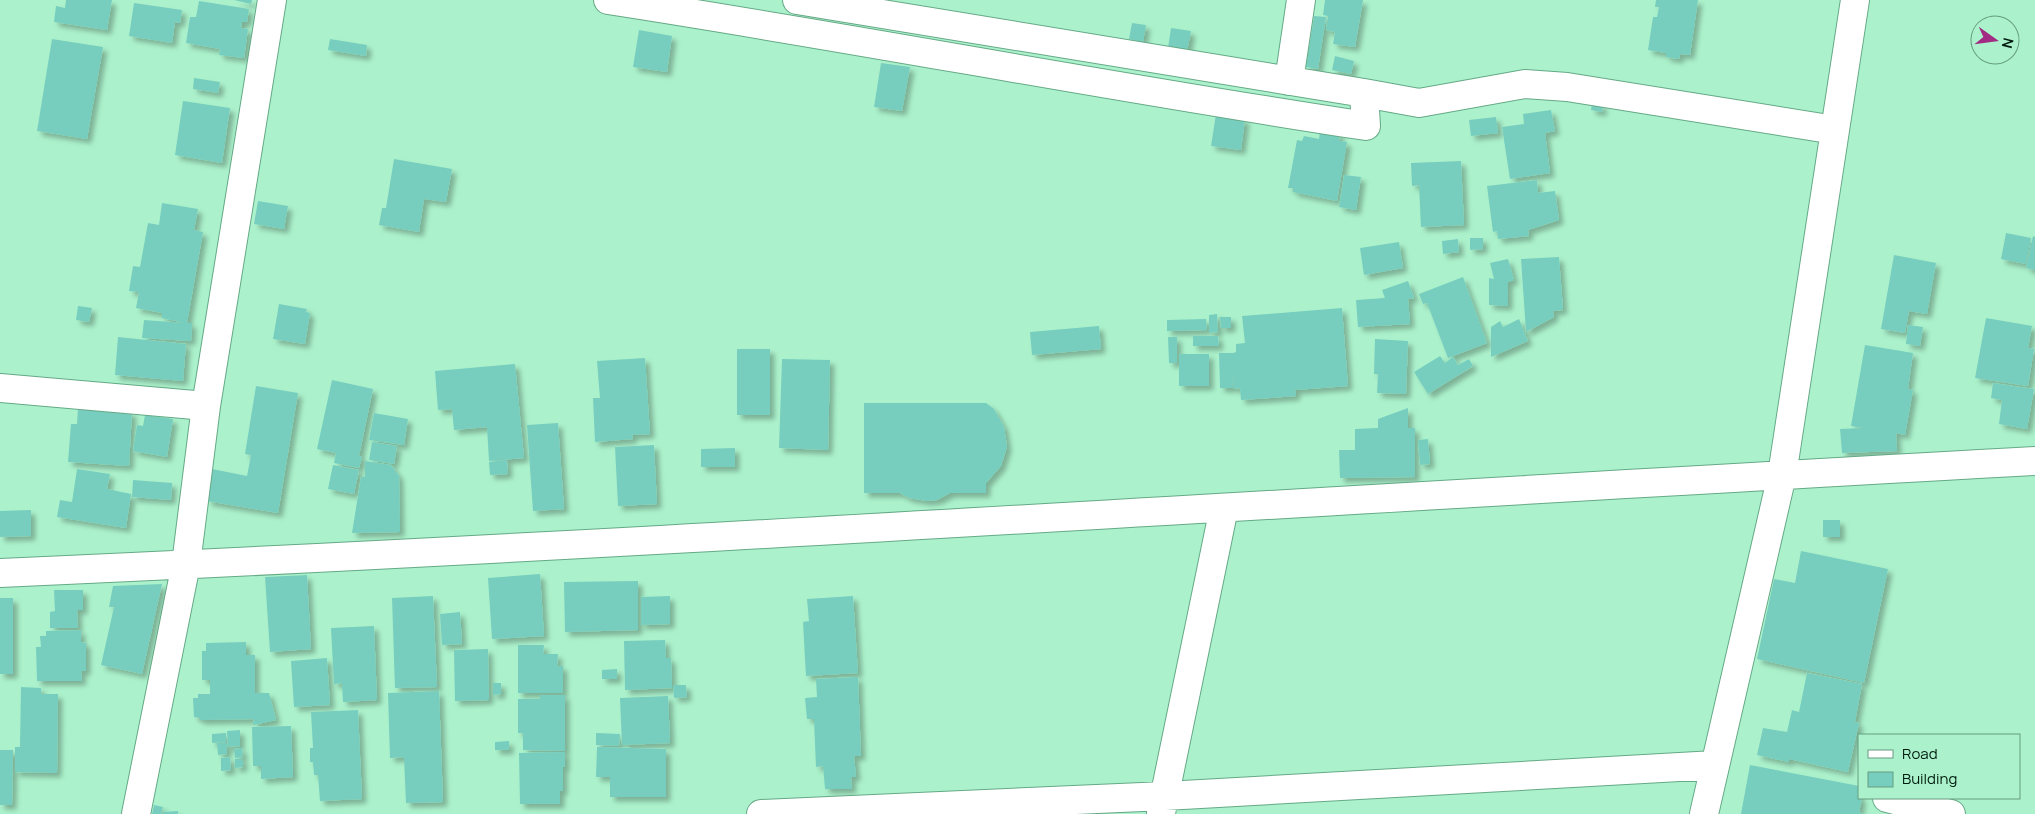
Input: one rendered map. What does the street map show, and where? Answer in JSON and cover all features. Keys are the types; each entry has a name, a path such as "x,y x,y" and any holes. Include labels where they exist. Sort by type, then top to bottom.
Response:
{"street":[{"path":"136,814 186,564 206,406 272,0"},
{"path":"608,0 772,25 1247,108 1366,126 1364,93"},
{"path":"797,0 1420,103 1525,84 1567,87 1835,130"},
{"path":"1289,81 1301,0"},
{"path":"1704,814 1782,475 1854,0"},
{"path":"0,388 206,406"},
{"path":"0,573 1224,508 2035,461"},
{"path":"1163,805 1224,508"},
{"path":"761,814 1163,805 1715,765"},
{"path":"1891,799 1951,814"}],"building":[{"path":"66,0 112,0 107,30 54,22 56,6 65,8"},
{"path":"234,0 252,0 251,4"},
{"path":"1325,0 1363,0 1355,47 1333,44 1335,32 1326,30 1328,16 1323,15"},
{"path":"1656,0 1698,0 1690,55 1680,54 1679,59 1666,57 1666,53 1648,50 1653,17 1657,17 1659,7 1655,7"},
{"path":"199,1 249,9 247,22 242,22 241,28 248,29 244,58 219,55 220,49 186,43 190,17 196,17"},
{"path":"134,3 182,10 180,23 175,22 172,43 129,36"},
{"path":"1314,16 1326,17 1318,69 1306,67"},
{"path":"1132,23 1146,25 1143,42 1129,39"},
{"path":"1171,28 1191,31 1187,51 1168,48"},
{"path":"639,30 672,36 667,72 633,67"},
{"path":"52,39 103,47 87,139 37,131"},
{"path":"330,39 367,45 366,56 328,50"},
{"path":"1335,56 1354,61 1351,74 1332,70"},
{"path":"881,63 910,67 902,111 874,107"},
{"path":"194,78 220,82 218,93 193,89"},
{"path":"183,101 230,108 222,163 175,155"},
{"path":"1592,103 1603,105 1602,112 1591,110"},
{"path":"1551,110 1555,131 1545,133 1550,173 1510,179 1502,127 1524,124 1523,114"},
{"path":"1216,114 1245,119 1241,150 1211,146"},
{"path":"1496,117 1498,133 1471,136 1469,120"},
{"path":"1320,130 1340,133 1339,141 1347,142 1337,201 1293,192 1293,188 1288,188 1297,140 1302,141 1304,136 1319,139"},
{"path":"394,159 452,169 446,202 424,199 419,232 379,225 382,208 386,208"},
{"path":"1461,161 1464,225 1421,227 1419,185 1412,186 1411,163"},
{"path":"1344,175 1361,177 1356,210 1339,207"},
{"path":"1537,180 1538,193 1555,191 1559,220 1528,230 1529,236 1498,239 1497,231 1493,232 1487,186"},
{"path":"258,201 288,206 284,229 254,224"},
{"path":"162,203 198,209 194,230 203,232 187,323 192,323 191,341 142,338 144,320 185,323 162,318 162,313 136,308 139,292 129,291 133,266 140,267 148,223 159,225"},
{"path":"2006,233 2031,238 2026,264 2001,259"},
{"path":"2033,236 2035,237 2035,270 2026,268"},
{"path":"1470,238 1483,238 1483,249 1470,250"},
{"path":"1458,239 1459,252 1443,254 1442,241"},
{"path":"1399,242 1403,268 1364,275 1360,248"},
{"path":"1894,255 1936,263 1927,314 1909,311 1905,333 1881,329"},
{"path":"1559,257 1563,310 1553,311 1554,317 1526,332 1521,259"},
{"path":"1508,259 1514,280 1508,282 1508,306 1489,305 1489,278 1494,279 1490,263"},
{"path":"1463,277 1487,343 1448,358 1427,303 1423,304 1419,294"},
{"path":"1408,281 1414,298 1408,299 1410,324 1358,327 1356,300 1385,298 1382,290"},
{"path":"279,304 307,309 306,312 310,313 305,344 273,339"},
{"path":"78,306 92,308 89,322 76,320"},
{"path":"1342,308 1348,386 1295,390 1296,396 1241,400 1240,388 1234,389 1233,369 1233,388 1220,388 1219,353 1236,352 1236,344 1245,343 1242,316"},
{"path":"1217,314 1218,332 1209,333 1209,315"},
{"path":"1220,317 1231,317 1231,328 1221,328"},
{"path":"1986,318 2032,326 2028,348 2034,349 2028,386 1975,378"},
{"path":"1206,319 1207,330 1167,331 1167,320"},
{"path":"1519,319 1528,341 1491,357 1491,327 1500,321 1503,327"},
{"path":"1908,325 1923,327 1920,346 1906,344"},
{"path":"1099,326 1101,349 1032,355 1030,332"},
{"path":"1193,336 1218,336 1219,346 1193,346"},
{"path":"118,337 186,344 183,381 115,375"},
{"path":"1168,337 1177,337 1177,363 1169,363"},
{"path":"1375,339 1408,341 1406,394 1377,393 1378,374 1374,374"},
{"path":"1865,345 1913,353 1908,389 1913,390 1905,435 1896,433 1897,451 1842,453 1840,429 1864,428 1851,426"},
{"path":"737,349 770,349 770,415 737,415"},
{"path":"1179,354 1209,354 1209,386 1179,386"},
{"path":"1440,356 1445,363 1453,357 1458,365 1469,359 1473,366 1428,394 1414,372"},
{"path":"645,358 650,434 632,435 633,439 595,442 593,398 600,398 597,361"},
{"path":"782,359 830,360 828,450 779,448"},
{"path":"515,364 524,458 489,461 487,427 454,430 452,409 438,410 435,371"},
{"path":"332,380 373,389 359,456 362,457 359,468 334,463 336,453 317,449"},
{"path":"1993,383 2034,389 2027,429 1999,424 2002,400 1991,398"},
{"path":"256,386 298,393 278,513 207,501 212,469 247,476 251,455 245,454"},
{"path":"864,403 986,403 994,409 1004,427 1007,447 1001,466 986,483 986,493 950,493 937,500 927,501 909,498 900,493 864,493"},
{"path":"78,408 132,412 129,466 68,462 71,424 77,424"},
{"path":"1408,408 1408,428 1415,428 1415,477 1340,478 1339,450 1355,450 1355,429 1378,428 1378,419"},
{"path":"374,413 408,419 404,445 369,440"},
{"path":"145,415 173,419 167,457 133,451 137,425 143,426"},
{"path":"558,423 564,509 533,511 527,425"},
{"path":"1428,439 1430,464 1420,465 1418,440"},
{"path":"372,442 397,446 394,464 369,460"},
{"path":"654,445 657,504 618,506 615,447"},
{"path":"735,448 735,467 701,467 701,449"},
{"path":"507,460 508,474 490,475 489,462"},
{"path":"365,461 391,465 399,476 400,532 352,533 361,477 365,477"},
{"path":"333,465 359,470 354,494 328,489"},
{"path":"77,469 110,474 107,489 131,494 126,528 57,517 60,500 72,502"},
{"path":"133,480 172,483 171,500 132,497"},
{"path":"31,510 31,536 0,537 0,511"},
{"path":"1823,520 1840,520 1840,537 1823,537"},
{"path":"1801,551 1888,569 1864,683 1757,659 1774,579 1795,583"},
{"path":"540,574 544,636 492,639 488,578"},
{"path":"307,575 311,649 270,652 265,577"},
{"path":"638,581 638,630 565,632 564,582"},
{"path":"162,584 142,674 101,665 114,607 109,607 113,586"},
{"path":"54,590 83,590 83,610 77,610 78,628 50,628 50,612 55,611"},
{"path":"433,596 437,687 395,688 392,598"},
{"path":"670,596 670,624 641,625 641,597"},
{"path":"853,596 858,673 806,676 803,622 809,621 807,599"},
{"path":"0,598 13,598 13,674 0,674"},
{"path":"460,612 462,644 442,645 440,614"},
{"path":"374,626 377,700 343,702 342,683 334,684 331,628"},
{"path":"81,630 81,642 86,643 86,671 81,671 82,681 37,681 36,647 41,647 40,636 46,636 46,631"},
{"path":"665,640 666,658 671,658 672,688 625,690 624,641"},
{"path":"246,642 246,655 255,655 255,693 269,693 276,720 253,725 254,719 200,720 200,718 194,717 193,698 198,698 198,694 210,694 210,680 202,680 202,651 206,651 206,643"},
{"path":"518,645 544,645 543,654 558,654 557,666 563,666 563,693 518,693"},
{"path":"488,649 489,700 455,701 454,650"},
{"path":"327,658 330,705 294,707 291,661"},
{"path":"617,669 617,679 602,679 602,670"},
{"path":"1807,673 1862,684 1855,722 1859,723 1848,772 1789,759 1789,762 1757,755 1763,728 1787,732 1792,710 1799,712"},
{"path":"858,677 861,756 854,756 856,777 851,777 852,789 825,789 823,766 816,767 814,719 807,719 805,698 817,697 816,679"},
{"path":"493,683 501,683 501,694 493,695"},
{"path":"673,685 686,685 687,697 674,698"},
{"path":"21,687 41,688 41,694 58,694 57,773 15,772 15,747 20,747"},
{"path":"439,691 443,802 406,803 404,757 390,758 388,693"},
{"path":"540,695 565,695 565,751 523,750 523,733 518,733 518,699 540,699"},
{"path":"668,696 670,743 622,745 620,698"},
{"path":"358,710 362,799 320,801 318,775 314,775 313,762 310,762 310,748 313,748 311,712"},
{"path":"291,726 293,777 261,779 261,766 253,766 252,727"},
{"path":"240,730 240,746 228,747 227,731"},
{"path":"226,733 226,742 212,743 212,734"},
{"path":"596,733 620,734 619,746 596,745"},
{"path":"509,741 509,750 495,750 495,742"},
{"path":"217,743 227,743 227,754 218,755"},
{"path":"597,747 666,749 666,797 610,797 610,777 596,777"},
{"path":"242,748 243,757 235,758 234,749"},
{"path":"0,750 13,750 12,805 0,805"},
{"path":"565,752 563,791 560,791 560,804 520,804 519,753"},
{"path":"230,757 231,770 221,771 221,758"},
{"path":"235,759 243,759 243,767 235,768"},
{"path":"1750,765 1858,786 1858,799 1862,799 1859,812 1863,814 1741,814"},
{"path":"154,805 163,807 161,814 152,814"},
{"path":"178,811 178,814 163,814 163,812"}]}
